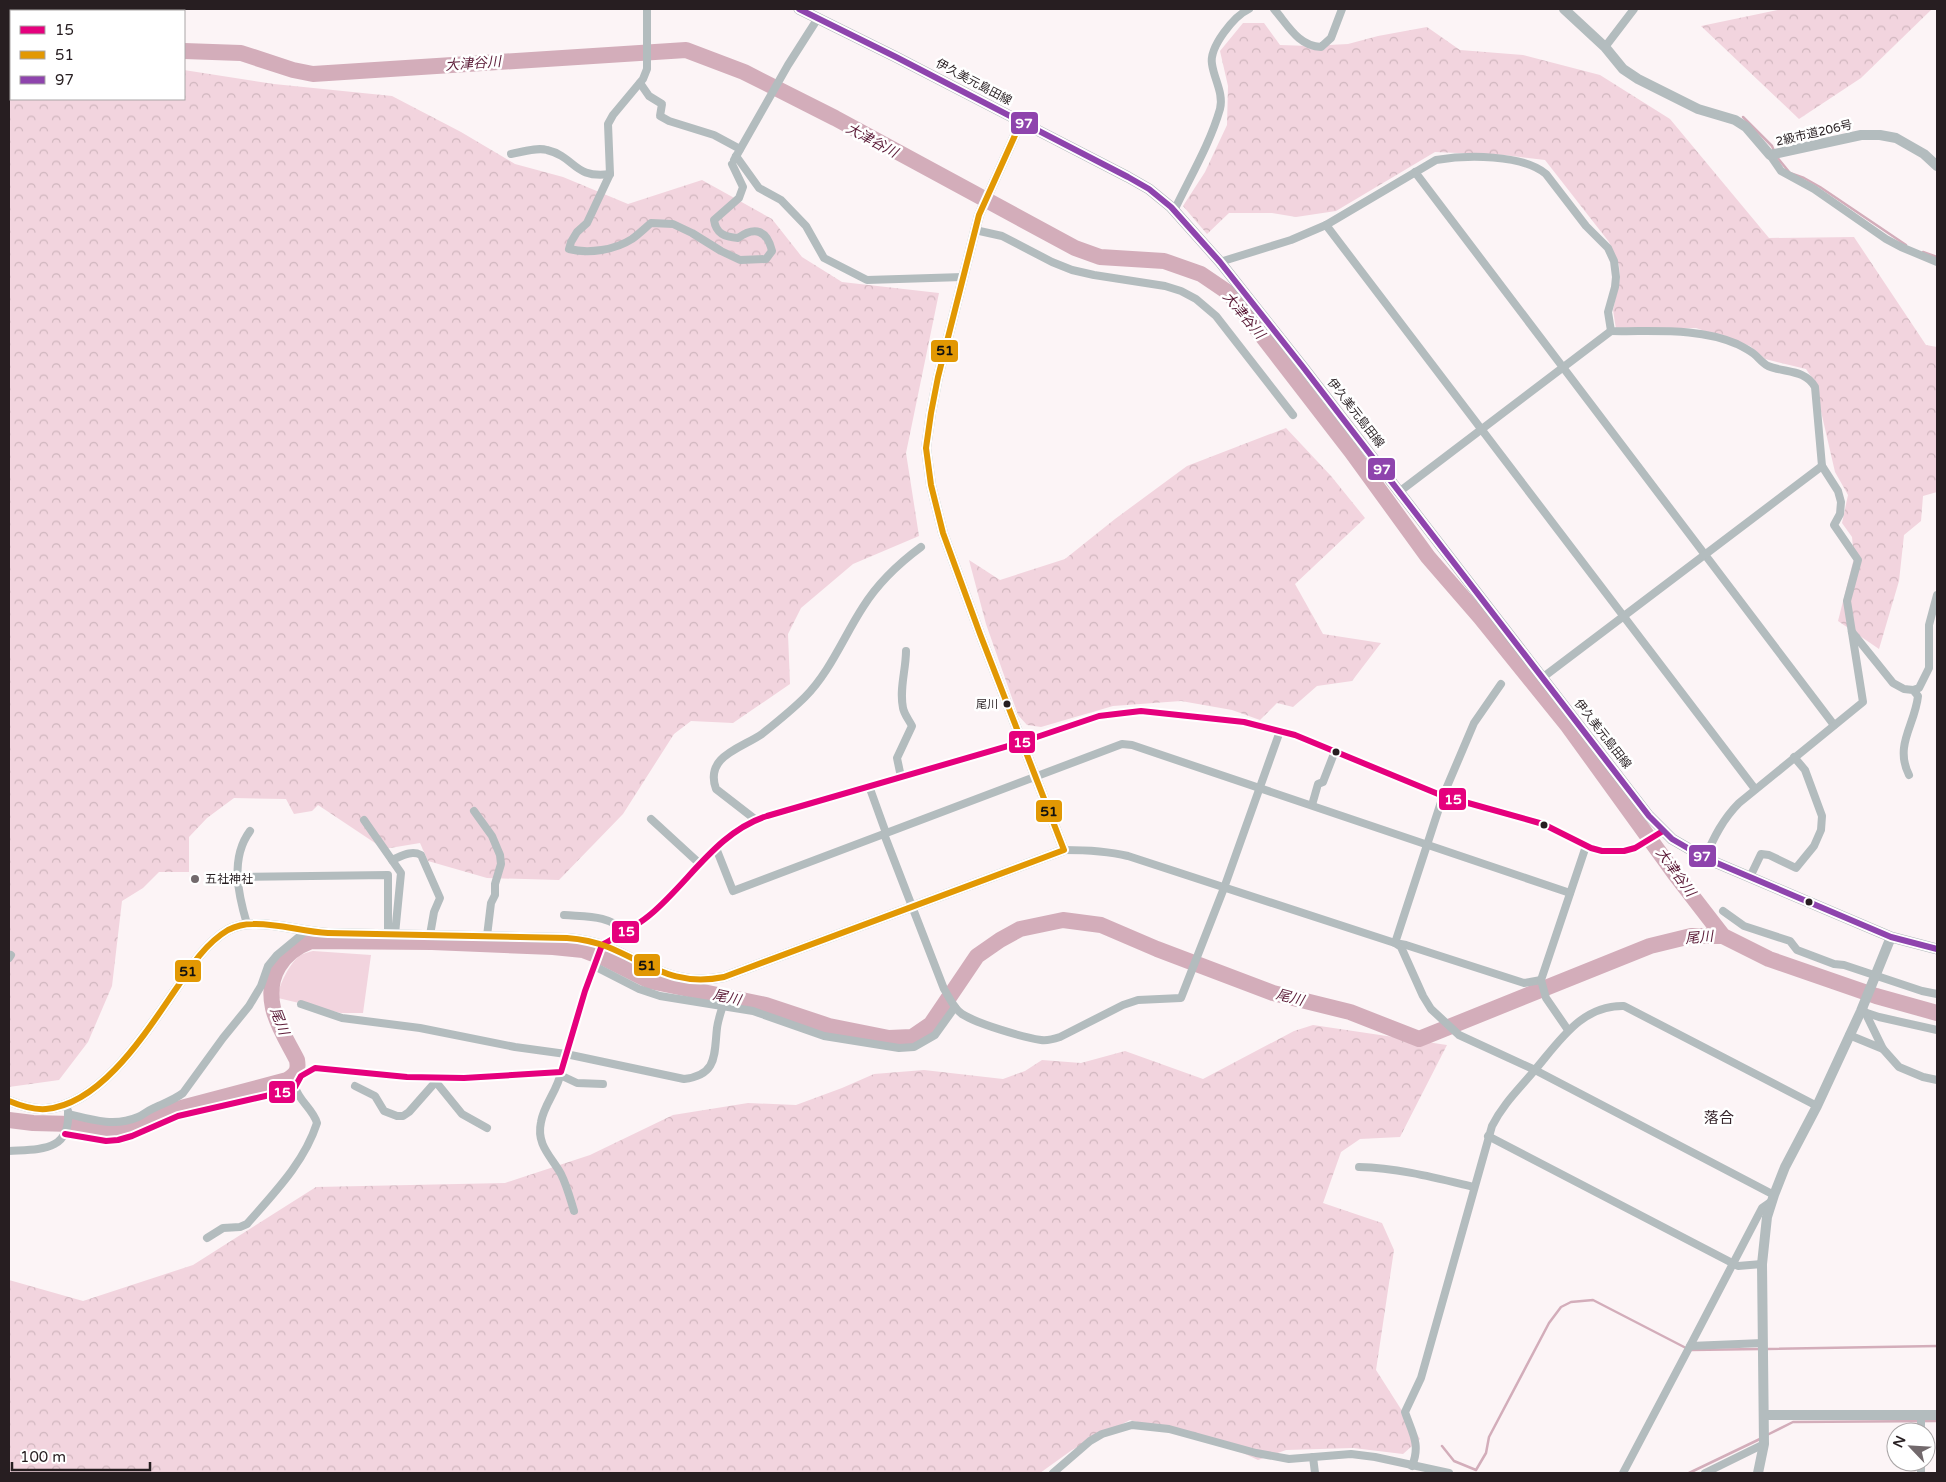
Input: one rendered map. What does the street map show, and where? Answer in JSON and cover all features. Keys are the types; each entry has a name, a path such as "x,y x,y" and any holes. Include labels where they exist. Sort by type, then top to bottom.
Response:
{"main road":[{"name":"伊久美元島田線","path":"799,9 1149,189 1174,211 1220,262 1649,816 1660,833 1705,858 1891,937 1937,949"}],"street":[{"path":"647,9 647,69 640,82 608,124 610,174 587,224 577,232 569,249 605,250 631,240 651,223 673,224 692,232 721,252 740,260 766,259 772,251 769,239 757,231 748,231 738,238 724,237 715,228 714,220 739,198 742,187 731,166 771,94 818,18"},
{"path":"1174,211 1216,122 1222,103 1211,62 1214,51 1230,24 1242,12 1249,9"},
{"path":"1274,9 1301,41 1310,46 1321,47 1331,38 1342,9"},
{"name":"2級市道206号","path":"1564,9 1604,47 1623,69 1638,79 1698,109 1735,120 1746,127 1770,155 1860,135 1880,135 1896,138 1924,154 1937,166"},
{"path":"1604,47 1634,9"},
{"path":"640,82 649,96 662,104 660,116 669,121 714,135 738,153 759,188 781,200 806,226 824,258 867,280 963,277"},
{"path":"1021,122 979,215 930,413 926,448 931,485 942,533 1064,850"},
{"path":"512,154 544,149 556,153 578,170 588,175 610,174"},
{"path":"1770,155 1781,172 1814,189 1886,239 1913,253 1937,262"},
{"path":"1220,262 1291,240 1326,225 1436,160 1450,158 1503,158 1539,168 1546,174 1586,226 1608,248 1614,261 1616,277 1608,312 1611,331"},
{"path":"1416,172 1834,725"},
{"path":"1326,225 1755,789"},
{"path":"975,230 1002,236 1052,262 1072,270 1094,276 1165,286 1181,291 1196,299 1216,316 1293,415"},
{"path":"1399,492 1611,331 1706,334 1743,347 1770,366 1804,375 1811,379 1816,387 1822,466 1838,491 1841,502 1840,514 1834,525 1858,560 1847,601 1862,702 1755,789 1728,814 1705,858"},
{"path":"1542,678 1822,466"},
{"path":"756,820 716,789 713,782 714,772 718,763 727,753 760,735 806,697 826,669 863,606 878,586 900,562 921,547"},
{"path":"1852,631 1893,683 1904,690 1919,688 1929,668 1929,625 1937,595"},
{"path":"901,777 897,758 912,726 903,709 902,687 906,668 906,651"},
{"path":"1395,943 1442,796 1474,723 1502,684"},
{"path":"1909,775 1902,756 1908,729 1917,703 1918,696 1913,690"},
{"path":"574,1211 568,1189 560,1173 540,1143 540,1122 560,1073 601,947 627,932 650,915 730,834 756,820 1022,742 1099,716 1141,711 1244,722 1280,731 1335,751 1442,796 1543,824 1586,846 1602,851 1613,852 1635,848 1660,833"},
{"path":"869,786 944,989 954,1006 962,1014 1007,1031 1042,1040 1052,1040 1060,1038 1123,1005 1138,1000 1181,998 1224,888 1280,731"},
{"path":"716,848 733,891 1122,744 1132,745 1570,893"},
{"path":"1312,805 1318,784 1323,782 1335,751"},
{"path":"1750,877 1761,854 1769,855 1796,868 1814,846 1821,830 1822,816 1805,770 1794,757"},
{"path":"474,810 492,836 501,864 495,884 495,895 491,903 487,936"},
{"path":"651,819 700,864"},
{"path":"364,820 401,873 391,934"},
{"path":"247,924 239,895 238,877 240,849 243,840 250,831"},
{"path":"1568,1030 1546,998 1541,982 1586,846"},
{"path":"9,1101 34,1108 46,1109 68,1103 98,1085 119,1066 190,969 216,938 229,930 247,924 306,931 567,938 601,947 660,973 674,977 711,980 724,977 1064,850 1112,852 1395,943 1524,982 1541,982"},
{"path":"392,860 408,853 416,852 420,855 440,898 434,912 430,935"},
{"path":"238,877 388,875 391,934"},
{"path":"1723,910 1744,926 1790,942 1798,950 1834,964 1844,965 1937,994"},
{"path":"564,915 604,918 614,922 627,932"},
{"path":"68,1117 102,1122 121,1122 140,1117 148,1111 179,1097 249,1006 261,986 268,966 276,955 306,931"},
{"path":"1758,1473 1764,1444 1762,1264 1765,1234 1773,1198 1786,1166 1863,1010 1891,937"},
{"path":"1395,943 1401,947 1423,996 1442,1020 1459,1035 1535,1070 1773,1198"},
{"path":"594,965 649,993 753,1010 824,1036 906,1048 922,1043 934,1035 954,1006"},
{"path":"302,1004 342,1018 420,1028 515,1047 566,1054 684,1079 690,1079 703,1073 715,1056 717,1029 722,1005"},
{"path":"1412,1466 1417,1453 1417,1447 1405,1412 1421,1378 1488,1136 1505,1102 1535,1070 1568,1030 1590,1014 1606,1008 1624,1006 1816,1106"},
{"path":"1863,1010 1937,1030"},
{"path":"1863,1010 1884,1049 1899,1067 1923,1077 1937,1080"},
{"path":"1850,1035 1884,1049"},
{"path":"66,1132 106,1141 118,1140 178,1116 283,1092 295,1087 302,1076 315,1068 437,1080 560,1073 577,1083 603,1084"},
{"path":"355,1086 375,1096 384,1111 397,1116 403,1116 409,1112 437,1080"},
{"path":"437,1080 462,1114 486,1128"},
{"path":"207,1238 223,1228 240,1227 247,1224 286,1181 308,1145 317,1123 315,1116 297,1094 295,1087"},
{"path":"9,1151 46,1148 62,1140 66,1132 68,1103"},
{"path":"1488,1136 1738,1266 1762,1264"},
{"path":"1359,1167 1380,1168 1424,1175 1474,1188"},
{"path":"1623,1473 1762,1208 1773,1198"},
{"path":"1690,1346 1764,1343"},
{"path":"1764,1415 1937,1414"},
{"path":"1921,1415 1921,1422"},
{"path":"1053,1473 1090,1441 1102,1434 1132,1425 1169,1429 1289,1459 1351,1454 1449,1473"},
{"path":"1705,1473 1764,1444"},
{"path":"1313,1457 1316,1473"}],"green space":[{"path":"1782,9 1932,9 1861,78 1799,119 1701,26"},
{"path":"1243,23 1264,23 1280,45 1310,46 1348,44 1378,36 1427,27 1460,50 1523,55 1600,75 1670,119 1769,238 1854,237 1926,345 1937,347 1937,492 1923,496 1921,521 1904,535 1899,581 1879,649 1838,621 1854,558 1852,537 1842,523 1848,495 1835,472 1814,381 1806,369 1765,359 1750,346 1696,328 1616,329 1613,310 1620,278 1619,265 1609,242 1545,160 1504,155 1435,152 1336,211 1296,217 1272,213 1229,213 1207,234 1183,206 1205,172 1227,125 1228,86 1220,51"},
{"path":"9,44 10,100 185,100 185,70 274,84 392,96 461,132 515,164 563,177 628,204 702,180 772,219 802,257 842,282 939,293 906,453 919,536 853,564 801,608 788,634 790,684 733,723 691,721 674,734 623,814 559,880 487,878 428,861 420,843 384,849 318,805 312,811 294,814 286,799 234,798 207,818 189,837 189,872 159,872 143,888 122,901 112,986 88,1042 59,1080 9,1087"},
{"path":"1286,428 1331,476 1365,518 1295,584 1323,634 1381,643 1352,681 1317,686 1293,707 1277,703 1260,720 1232,710 1181,701 1113,706 1041,727 1027,725 1018,715 986,624 969,560 1000,580 1065,559 1187,466"},
{"path":"313,951 371,955 363,1013 341,1013 278,998 282,981 293,962 302,954"},
{"path":"1313,1025 1447,1045 1400,1137 1360,1139 1341,1152 1323,1203 1382,1223 1394,1250 1376,1370 1420,1439 1403,1454 1353,1448 1286,1450 1258,1460 1226,1445 1130,1420 1072,1450 1040,1473 9,1473 9,1280 83,1301 193,1265 316,1187 505,1183 590,1155 673,1115 748,1103 796,1105 874,1074 924,1070 1003,1079 1025,1071 1042,1060 1081,1063 1125,1051 1203,1079 1294,1031"}],"waterway":[{"name":"大津谷川","path":"185,51 241,53 293,70 313,74 686,50 744,72 835,118 1075,248 1100,257 1164,261 1201,274 1229,293 1351,451 1428,557 1480,617 1568,726 1675,874 1723,936 1769,959 1876,996 1937,1013"},
{"path":"1743,117 1772,146 1774,151"},
{"path":"1776,156 1790,173 1820,187 1906,245"},
{"path":"1923,252 1937,257"},
{"name":"尾川","path":"9,1120 72,1124 101,1131 117,1132 139,1125 166,1112 287,1080 296,1072 298,1067 297,1060 275,1015 271,996 272,986 274,976 284,959 311,941 432,942 583,950 604,958 650,981 766,1005 829,1026 889,1038 912,1037 931,1024 977,956 1000,940 1020,929 1063,920 1101,925 1157,949 1273,993 1350,1012 1419,1039 1650,946 1691,936 1723,936"},
{"path":"1442,1446 1454,1461 1476,1470 1486,1453 1489,1437 1549,1323 1561,1307 1571,1302 1593,1300 1686,1348"},
{"path":"1766,1349 1937,1346"},
{"path":"1691,1350 1760,1349"},
{"path":"1767,1435 1793,1422 1937,1421"},
{"path":"1689,1473 1762,1438"}],"transit line":[{"name":"97","path":"799,9 1128,177 1149,189 1171,207 1220,262 1649,816 1672,839 1705,858 1891,937 1937,949"},
{"name":"51","path":"9,1101 36,1109 46,1109 67,1104 86,1094 122,1062 153,1023 206,948 228,930 246,924 272,925 328,933 572,938 608,947 677,977 707,979 724,977 1064,850 943,533 931,485 926,448 938,377 979,215 1021,122"},
{"name":"15","path":"65,1134 106,1141 118,1140 178,1116 283,1092 295,1087 301,1076 315,1068 407,1077 464,1078 561,1072 585,991 602,945 651,914 733,833 749,823 767,816 1022,742 1099,716 1141,711 1244,722 1295,735 1443,796 1543,824 1591,848 1602,851 1624,851 1635,848 1663,831"}],"place":[{"name":"尾川","path":"1007,704"},
{"name":"五社神社","path":"195,879"}],"district":[{"name":"落合","path":"1719,1118"}]}
